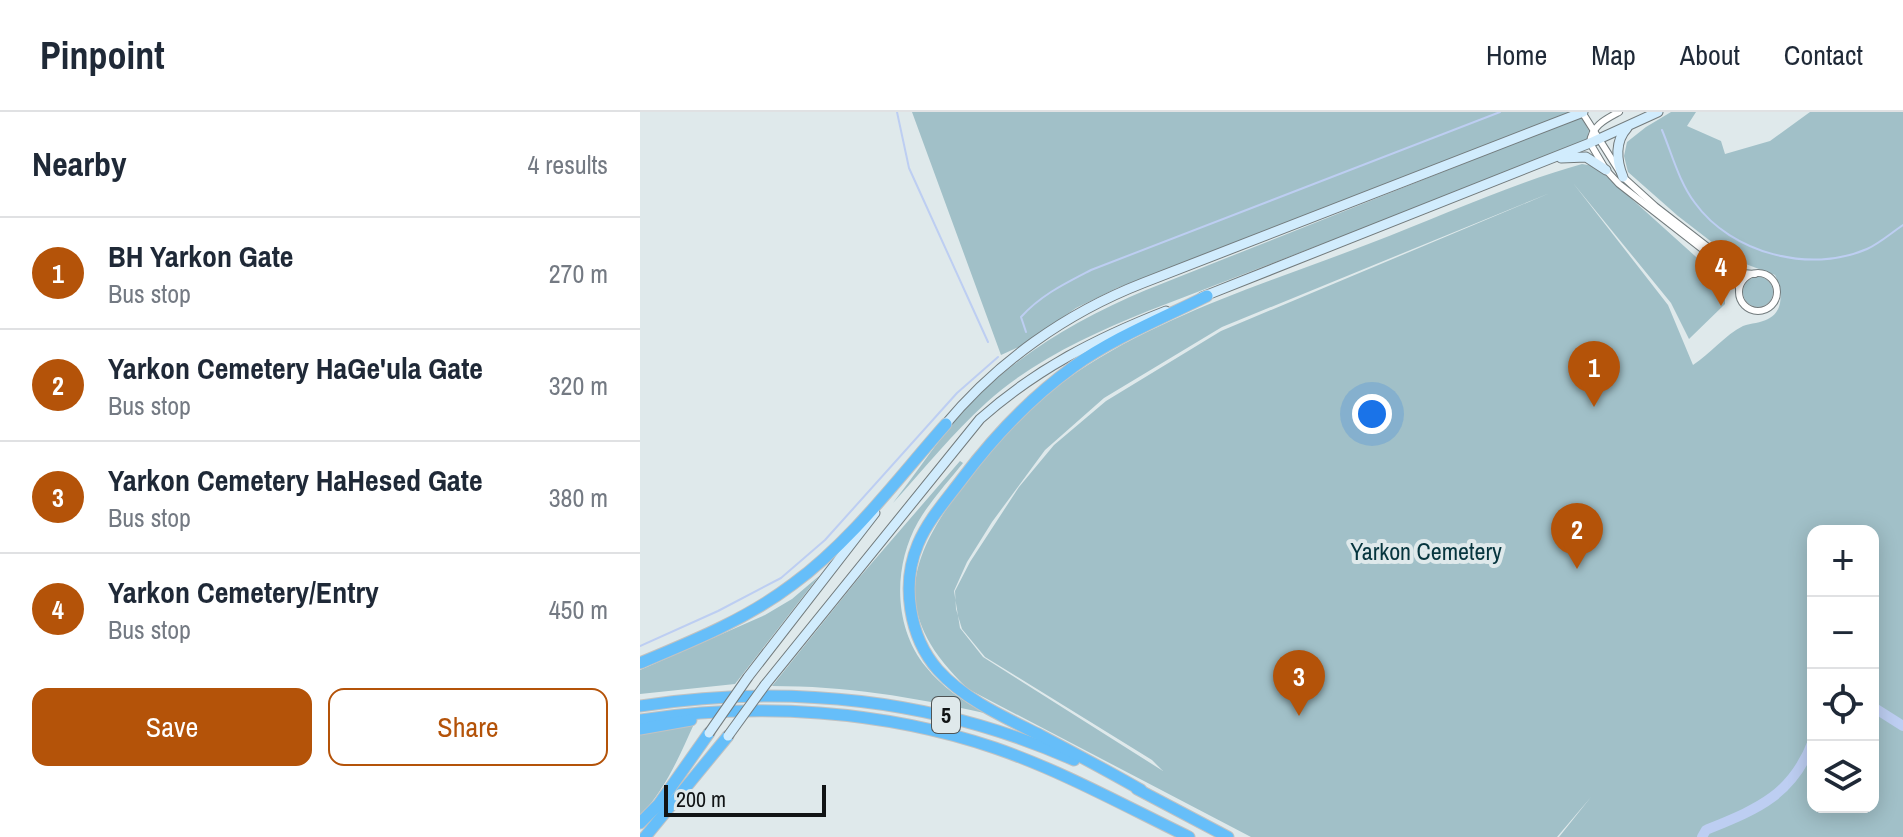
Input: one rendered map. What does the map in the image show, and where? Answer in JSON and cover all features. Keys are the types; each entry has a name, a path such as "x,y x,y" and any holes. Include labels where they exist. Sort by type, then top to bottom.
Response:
{"highway":[{"path":"1141,790 978,702 948,680 929,657 914,625 910,597 911,570 918,543 929,523 988,444 1022,408 1082,361 1207,296"},
{"path":"640,663 755,610 795,583 842,540 946,424"},
{"name":"5","path":"640,706 703,698 820,698 950,716 1010,734 1141,790 1228,837"},
{"path":"640,729 755,711"},
{"name":"5","path":"640,720 696,712 755,711 852,717 912,726 966,739 1055,771 1189,837"},
{"path":"640,823 659,804 709,733"},
{"path":"645,837 728,736"}],"main road":[{"path":"1535,131 1550,121 1554,112"},
{"path":"709,733 748,677 946,424 1007,363 1054,328 1127,289 1582,112"},
{"path":"728,736 765,685 968,431 1036,375 1094,340 1542,162 1658,112"},
{"path":"1623,177 1618,149 1621,135 1628,127"},
{"path":"1542,162 1586,157 1606,170"}],"street":[{"path":"1582,112 1606,170 1619,184 1729,270 1738,281 1740,300 1748,308 1759,311 1772,305 1776,296 1775,285 1767,276 1742,273 1655,206 1623,177 1593,138"},
{"path":"1593,138 1601,122 1619,112"},
{"path":"1739,289 1746,277 1755,274"}],"green space":[{"path":"912,112 1570,112 1117,288 1076,308 1021,346 1001,355"},
{"name":"Yarkon Cemetery","path":"1671,112 1696,112 1687,126 1721,141 1725,154 1770,141 1810,112 1903,112 1903,837 1559,837 1591,797 1557,837 1251,837 968,689 942,661 925,635 917,609 915,584 932,533 948,507 993,448 1047,395 1111,351 1183,315 1503,190 1582,164 1594,166 1604,174 1725,283 1725,304 1689,339 1671,303 1573,183 1668,305 1693,365 1736,330 1773,315 1780,305 1775,275 1735,260 1628,172 1624,156 1627,142","holes":["1550,193 1221,331 1106,401 1054,445 1019,487 970,562 955,591 956,600 954,591 967,562 992,522 1045,450 1104,398 1222,327","958,616 962,629 985,657 1152,760 1163,771 983,657 960,628"]},
{"path":"1581,117 1589,131 1587,142 1148,311 1042,361 986,403 893,503 949,429 985,389 1022,358 1082,321 1146,290"},
{"path":"1758,277 1769,281 1773,292 1769,303 1758,307 1747,303 1743,292 1747,281"},
{"path":"960,461 963,463 928,507 910,539 904,558 900,596 907,634 926,667 953,693 984,713 879,694 772,686 858,579"},
{"path":"819,576 735,684 640,694 640,670 765,615 792,599"},
{"path":"694,724 664,784 640,816 640,735"}],"waterway":[{"path":"897,112 909,168 988,342"},
{"path":"1026,332 1021,317 1029,309 1053,290 1091,270 1500,112"},
{"path":"1662,130 1680,177 1695,203 1729,235 1750,246 1797,259 1845,256 1872,247 1903,225"},
{"path":"640,646 781,578 825,540 957,393 998,357"},
{"path":"1879,711 1903,726"},
{"path":"1702,837 1706,830 1771,798 1795,775 1807,754"}],"place":[{"name":"Yarkon Cemetery/Entry","path":"1721,306"},
{"name":"BH Yarkon Gate","path":"1594,407"},
{"name":"Yarkon Cemetery HaGe'ula Gate","path":"1577,569"},
{"name":"Yarkon Cemetery HaHesed Gate","path":"1299,716"}]}
